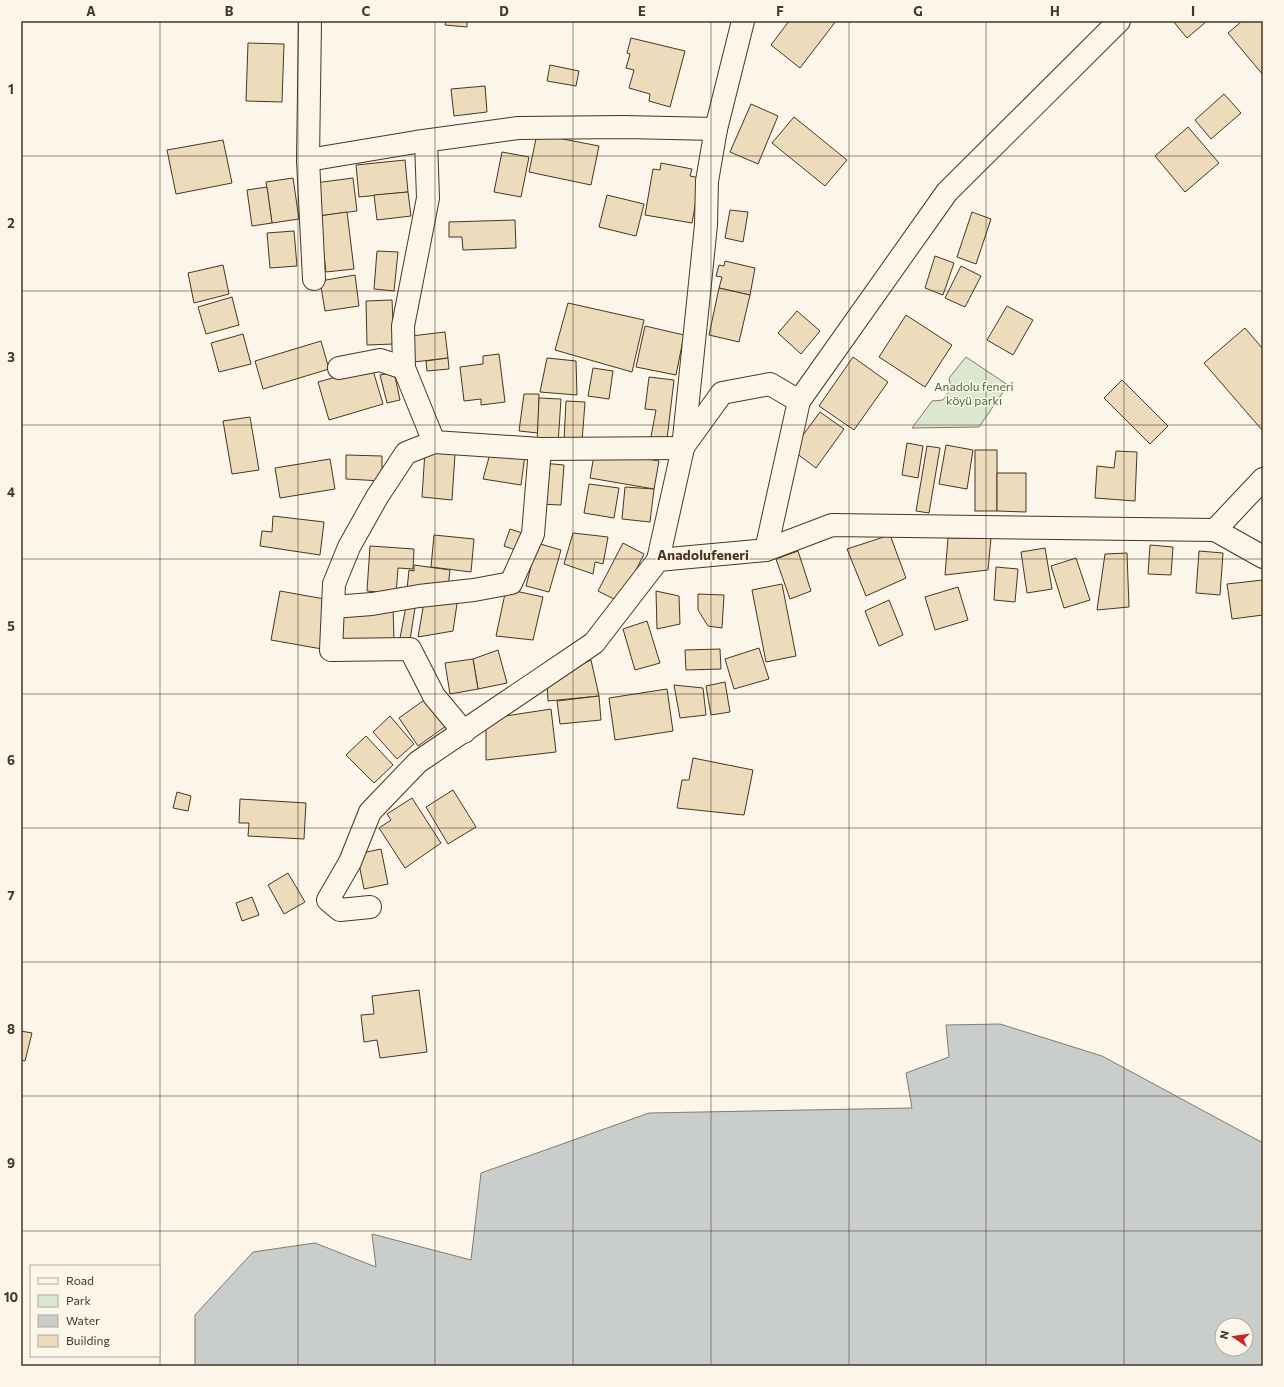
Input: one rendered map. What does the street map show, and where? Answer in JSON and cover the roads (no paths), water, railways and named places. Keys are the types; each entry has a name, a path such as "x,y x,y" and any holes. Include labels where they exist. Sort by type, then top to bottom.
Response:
{"street":[{"path":"310,21 308,160 314,279"},
{"path":"370,907 340,910 328,900 350,862 370,812 418,762 594,643 658,560 683,448 706,225 708,181 716,129 743,21"},
{"path":"766,550 799,402 947,192 1119,21"},
{"path":"308,160 518,128 624,127 716,129"},
{"path":"426,141 428,198 403,326 404,368 434,442"},
{"path":"339,368 380,360 404,368"},
{"path":"683,448 722,393 770,384 799,402"},
{"path":"464,732 434,696 410,649 331,650 334,584 349,547 377,497 406,453 434,442 540,448 683,448"},
{"path":"333,607 372,604 419,596 474,590 511,583 533,534 540,448"},
{"path":"1215,530 1263,479"},
{"path":"658,560 766,550 832,525 1215,530 1263,557"}],"water":[{"path":"1000,1024 1102,1056 1263,1143 1263,1366 195,1366 195,1315 253,1252 315,1243 376,1267 372,1234 471,1260 481,1173 649,1113 912,1108 906,1073 949,1057 946,1025"}],"district":[{"name":"Anadolufeneri","path":"703,554"}],"park label":[{"name":"Anadolu feneri köyü parkı","path":"974,393"}]}
